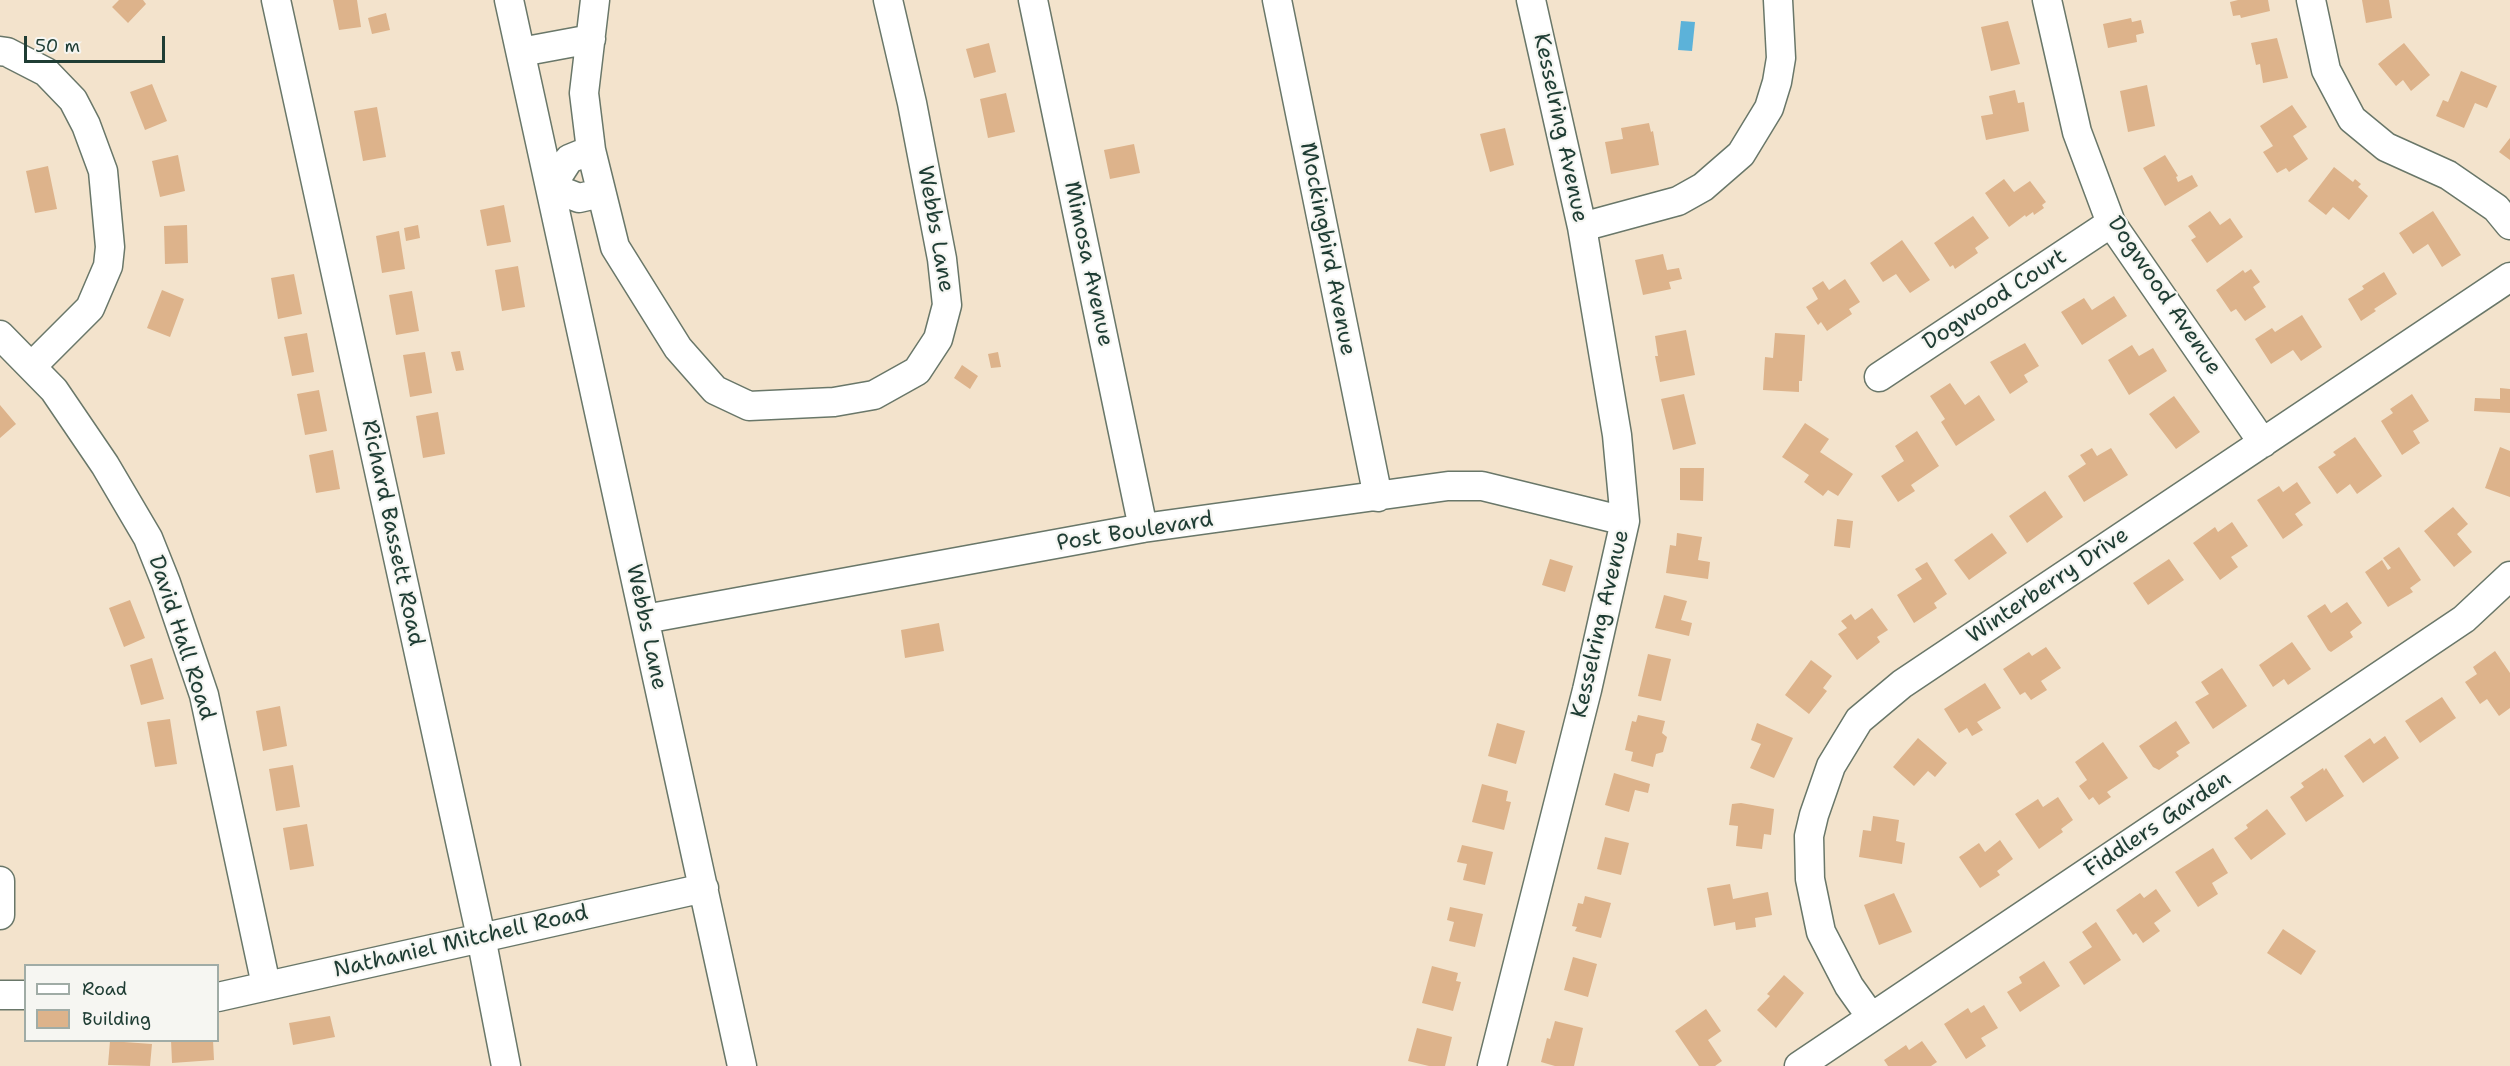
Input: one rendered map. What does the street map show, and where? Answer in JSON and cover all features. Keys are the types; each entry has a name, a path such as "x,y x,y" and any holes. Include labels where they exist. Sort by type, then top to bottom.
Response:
{"street":[{"name":"Richard Bassett Road","path":"276,0 481,937 506,1066"},
{"name":"Webbs Lane","path":"509,0 742,1066"},
{"name":"Webbs Lane","path":"595,0 584,93 591,150 615,247 678,348 715,390 749,406 834,402 874,395 917,371 938,339 947,305 940,248 912,103 888,0"},
{"name":"Mimosa Avenue","path":"1033,0 1143,528"},
{"name":"Mockingbird Avenue","path":"1276,0 1378,497"},
{"name":"Kesselring Avenue","path":"1492,1066 1587,690 1625,521 1617,435 1582,227 1531,0"},
{"path":"1582,227 1678,201 1710,182 1741,154 1769,108 1777,82 1781,58 1778,0"},
{"name":"Dogwood Avenue","path":"2047,0 2078,132 2111,223 2263,443"},
{"path":"2311,0 2326,70 2352,119 2386,147 2448,175 2496,208 2510,225"},
{"path":"521,52 591,39"},
{"path":"0,51 8,52 46,72 73,100 86,125 103,171 110,247 108,266 90,308 32,366"},
{"path":"591,150 569,159 551,187 579,198 602,193"},
{"name":"Dogwood Court","path":"1879,377 2111,223"},
{"name":"Winterberry Drive","path":"1872,1017 1849,986 1821,932 1810,869 1809,836 1814,815 1831,766 1859,720 1902,684 2510,277"},
{"name":"David Hall Road","path":"0,335 54,390 105,465 148,538 166,583 204,695 266,985"},
{"name":"Post Boulevard","path":"645,619 1143,528 1448,486 1482,486 1625,521"},
{"name":"Fiddlers Garden","path":"1799,1066 2464,619 2510,576"},
{"path":"0,881 0,915"},
{"name":"Nathaniel Mitchell Road","path":"219,997 704,888"},
{"path":"0,995 24,995"}],"water":[{"path":"1681,21 1695,22 1692,51 1678,50"}],"building":[{"path":"119,0 143,0 146,4 128,23 112,7"},
{"path":"333,0 357,0 361,27 339,30"},
{"path":"2268,0 2270,11 2241,18 2240,15 2233,16 2230,2"},
{"path":"2362,0 2389,0 2392,18 2366,23"},
{"path":"386,13 390,30 372,34 368,18"},
{"path":"2131,18 2132,22 2141,20 2144,33 2136,35 2137,42 2108,48 2103,24"},
{"path":"2008,21 2020,64 1991,71 1981,27"},
{"path":"2277,38 2288,78 2263,83 2260,64 2256,65 2251,43"},
{"path":"989,43 996,72 974,78 966,49"},
{"path":"2404,43 2430,75 2411,91 2403,80 2396,86 2378,64"},
{"path":"2461,71 2497,86 2487,108 2475,103 2464,128 2436,116 2443,100 2448,102"},
{"path":"152,84 167,121 145,130 130,92"},
{"path":"2147,85 2155,126 2128,132 2120,91"},
{"path":"2015,90 2018,103 2024,102 2029,131 1986,140 1981,116 1993,114 1989,96"},
{"path":"1006,93 1015,132 988,138 980,99"},
{"path":"2292,105 2307,127 2293,136 2308,159 2289,172 2286,168 2277,173 2263,152 2273,146 2260,126"},
{"path":"377,107 386,157 363,161 354,111"},
{"path":"1649,123 1651,132 1653,131 1659,165 1611,174 1605,142 1623,139 1621,128"},
{"path":"1505,128 1514,165 1490,172 1480,134"},
{"path":"2510,138 2510,160 2499,152"},
{"path":"1134,144 1140,173 1110,179 1104,150"},
{"path":"178,155 185,191 160,197 152,161"},
{"path":"2165,155 2178,176 2176,177 2178,182 2192,175 2198,186 2165,206 2143,168"},
{"path":"48,166 57,209 35,213 26,171"},
{"path":"2334,167 2353,182 2355,179 2361,184 2358,187 2368,196 2349,220 2333,207 2326,215 2308,201"},
{"path":"2004,179 2014,192 2030,181 2046,202 2042,205 2044,208 2034,215 2033,212 2026,217 2025,215 2009,227 1985,193"},
{"path":"504,205 511,242 487,246 480,210"},
{"path":"2210,211 2220,225 2230,218 2243,237 2207,263 2191,240 2196,237 2188,226"},
{"path":"2433,211 2461,255 2442,267 2428,244 2413,254 2399,233"},
{"path":"1973,216 1989,238 1975,248 1978,253 1955,269 1953,265 1950,267 1934,243"},
{"path":"187,225 188,263 165,264 164,226"},
{"path":"418,225 420,238 406,241 404,228"},
{"path":"399,231 405,269 382,273 376,236"},
{"path":"1902,240 1930,280 1910,293 1896,274 1883,282 1870,263"},
{"path":"1663,254 1667,270 1679,268 1682,279 1669,282 1671,289 1643,295 1635,260"},
{"path":"518,266 525,307 502,311 495,270"},
{"path":"2251,269 2260,282 2253,287 2266,307 2245,321 2236,309 2231,312 2216,290 2243,270 2245,273"},
{"path":"2384,272 2397,294 2374,309 2376,311 2361,321 2348,299 2364,289 2362,286"},
{"path":"294,274 302,314 278,319 271,278"},
{"path":"1845,279 1860,302 1849,309 1852,314 1827,331 1821,322 1818,325 1806,307 1818,299 1812,288 1823,281 1829,290"},
{"path":"162,290 184,299 170,337 147,328"},
{"path":"412,291 419,331 396,335 389,295"},
{"path":"2114,296 2127,316 2082,345 2061,312 2084,298 2092,310"},
{"path":"2302,315 2322,347 2301,361 2293,350 2271,364 2255,339 2272,328 2275,332"},
{"path":"1686,330 1695,375 1660,382 1655,356 1658,356 1655,336"},
{"path":"307,333 314,372 292,376 284,337"},
{"path":"1775,333 1805,335 1802,381 1799,381 1799,392 1763,390 1765,357 1773,358"},
{"path":"2025,343 2039,366 2024,375 2028,382 2010,394 1990,362"},
{"path":"2132,345 2139,356 2153,348 2167,371 2129,395 2108,360"},
{"path":"460,351 464,370 456,371 451,352"},
{"path":"425,352 432,393 410,397 403,355"},
{"path":"998,352 1001,367 991,368 988,354"},
{"path":"962,365 978,376 970,389 954,378"},
{"path":"1950,383 1965,405 1979,395 1995,420 1956,446 1941,422 1945,419 1930,396"},
{"path":"2500,388 2510,389 2510,413 2474,411 2475,398 2500,399"},
{"path":"319,390 327,431 305,435 297,394"},
{"path":"1684,394 1696,444 1673,450 1661,399"},
{"path":"2412,394 2429,421 2413,431 2420,443 2402,455 2381,421 2393,413 2390,409"},
{"path":"2174,396 2200,432 2176,449 2149,414"},
{"path":"0,405 16,424 0,438"},
{"path":"438,412 445,454 423,458 416,416"},
{"path":"1805,423 1829,439 1820,452 1853,474 1838,496 1828,490 1823,496 1804,482 1809,475 1782,457"},
{"path":"1917,431 1939,466 1911,485 1915,491 1898,502 1881,476 1904,461 1895,446"},
{"path":"2355,437 2382,476 2357,494 2350,484 2337,494 2318,467 2336,455 2333,452"},
{"path":"2500,447 2510,451 2510,497 2485,488"},
{"path":"2092,448 2097,456 2111,448 2128,475 2084,502 2068,476 2086,464 2080,455"},
{"path":"333,450 340,489 316,493 309,455"},
{"path":"1680,468 1704,468 1703,501 1680,500"},
{"path":"2297,482 2311,503 2295,514 2303,525 2283,539 2257,500 2279,486 2283,492"},
{"path":"2045,491 2063,517 2027,543 2009,516"},
{"path":"2453,507 2468,524 2457,534 2472,552 2454,567 2424,531"},
{"path":"1837,519 1853,521 1850,548 1834,546"},
{"path":"2232,522 2248,546 2231,557 2238,567 2220,580 2193,543 2215,527 2218,532"},
{"path":"1677,533 1702,537 1698,560 1710,562 1708,579 1666,573 1670,545 1676,546"},
{"path":"1992,533 2007,553 1969,580 1954,560"},
{"path":"2399,547 2421,580 2410,588 2413,592 2388,607 2365,572 2382,560 2388,570 2391,568 2383,558"},
{"path":"1550,559 1573,566 1565,592 1542,585"},
{"path":"2169,559 2184,580 2148,605 2133,583"},
{"path":"1927,562 1947,594 1934,603 1937,608 1914,623 1897,595 1922,579 1915,569"},
{"path":"1664,595 1687,601 1681,620 1692,623 1689,636 1655,628"},
{"path":"130,600 145,638 124,647 109,608"},
{"path":"2347,602 2362,623 2350,632 2353,637 2331,652 2307,616 2325,604 2331,613"},
{"path":"1872,608 1888,630 1877,637 1880,642 1857,660 1838,634 1847,628 1841,621 1851,614 1855,620"},
{"path":"939,623 944,651 905,658 901,630"},
{"path":"2292,642 2311,669 2288,685 2284,679 2273,687 2259,665"},
{"path":"2046,647 2061,668 2041,681 2047,690 2031,700 2025,692 2020,695 2003,669 2029,652 2032,656"},
{"path":"2495,651 2510,673 2510,708 2499,716 2487,699 2480,704 2465,682 2477,674 2473,667"},
{"path":"1648,654 1671,659 1661,701 1638,696"},
{"path":"152,658 164,699 141,705 130,665"},
{"path":"1811,660 1832,676 1823,688 1827,691 1809,714 1785,695"},
{"path":"2222,668 2247,706 2213,729 2195,702 2209,694 2201,682"},
{"path":"1985,683 2001,708 1977,722 1983,730 1972,736 1967,728 1959,733 1944,709"},
{"path":"2442,697 2456,718 2420,743 2405,721"},
{"path":"280,706 287,746 263,751 256,711"},
{"path":"1638,715 1665,721 1662,733 1667,737 1663,752 1656,754 1653,767 1631,761 1633,752 1625,750 1632,721 1636,722"},
{"path":"170,719 177,764 155,767 147,722"},
{"path":"2176,721 2190,743 2176,752 2179,756 2159,770 2153,767 2139,746"},
{"path":"1497,723 1525,731 1516,764 1488,756"},
{"path":"1757,723 1793,738 1774,778 1750,768 1761,744 1751,740"},
{"path":"2385,736 2399,758 2363,783 2344,756 2370,738 2374,744"},
{"path":"1918,738 1947,763 1935,777 1928,771 1914,786 1893,767"},
{"path":"2103,742 2128,778 2107,792 2111,797 2099,805 2093,797 2089,800 2079,786 2087,780 2075,762"},
{"path":"293,765 300,807 276,811 269,769"},
{"path":"2323,768 2324,771 2326,768 2344,796 2306,822 2290,797 2304,787 2301,783"},
{"path":"1614,773 1650,784 1648,793 1635,790 1629,812 1605,805"},
{"path":"1482,784 1508,791 1506,801 1511,802 1504,830 1472,822"},
{"path":"2058,797 2073,820 2061,829 2063,832 2039,849 2015,814 2038,799 2043,807"},
{"path":"1741,803 1774,809 1771,835 1764,834 1762,849 1736,846 1738,826 1729,825 1732,804"},
{"path":"2267,809 2286,834 2251,860 2234,838 2248,828 2246,825"},
{"path":"1873,816 1899,820 1896,841 1905,843 1902,864 1859,857 1863,830 1871,831"},
{"path":"307,824 314,866 290,870 283,828"},
{"path":"1605,837 1629,843 1621,875 1597,869"},
{"path":"2000,840 2013,859 1997,871 2000,875 1980,888 1959,857 1979,843 1985,852"},
{"path":"1462,845 1493,852 1485,885 1463,880 1467,864 1457,862"},
{"path":"2213,848 2228,873 2212,883 2218,894 2198,907 2175,872"},
{"path":"1730,884 1733,899 1768,892 1772,915 1755,918 1756,927 1736,930 1735,922 1714,926 1707,888"},
{"path":"2156,889 2171,911 2154,923 2160,931 2143,943 2136,933 2133,935 2116,910 2140,893 2144,898"},
{"path":"1894,893 1912,932 1879,945 1864,905"},
{"path":"1585,896 1611,903 1601,938 1575,931 1577,927 1572,926 1578,903 1583,904"},
{"path":"1450,907 1483,914 1475,947 1449,941 1454,922 1447,920"},
{"path":"2096,922 2121,960 2084,985 2069,962 2092,947 2082,932"},
{"path":"2283,929 2316,951 2301,975 2267,953"},
{"path":"1573,957 1597,964 1588,997 1564,990"},
{"path":"2044,961 2060,986 2020,1012 2007,992 2022,983 2019,977"},
{"path":"1432,966 1458,973 1456,981 1461,982 1453,1011 1422,1003"},
{"path":"1784,975 1804,993 1776,1028 1757,1010 1770,996 1767,994"},
{"path":"1984,1005 1998,1028 1981,1038 1986,1046 1966,1059 1944,1024 1968,1008 1971,1013"},
{"path":"1706,1009 1721,1031 1708,1040 1722,1061 1715,1066 1699,1066 1675,1031"},
{"path":"330,1016 335,1037 293,1045 289,1023"},
{"path":"1555,1021 1583,1028 1574,1066 1555,1066 1541,1062 1547,1038 1550,1039"},
{"path":"1417,1028 1452,1037 1445,1066 1429,1066 1408,1061"},
{"path":"1922,1041 1937,1062 1931,1066 1888,1066 1884,1060 1906,1045 1909,1050"},
{"path":"110,1042 152,1044 150,1066 108,1065"},
{"path":"171,1042 213,1042 214,1060 172,1063"}]}
